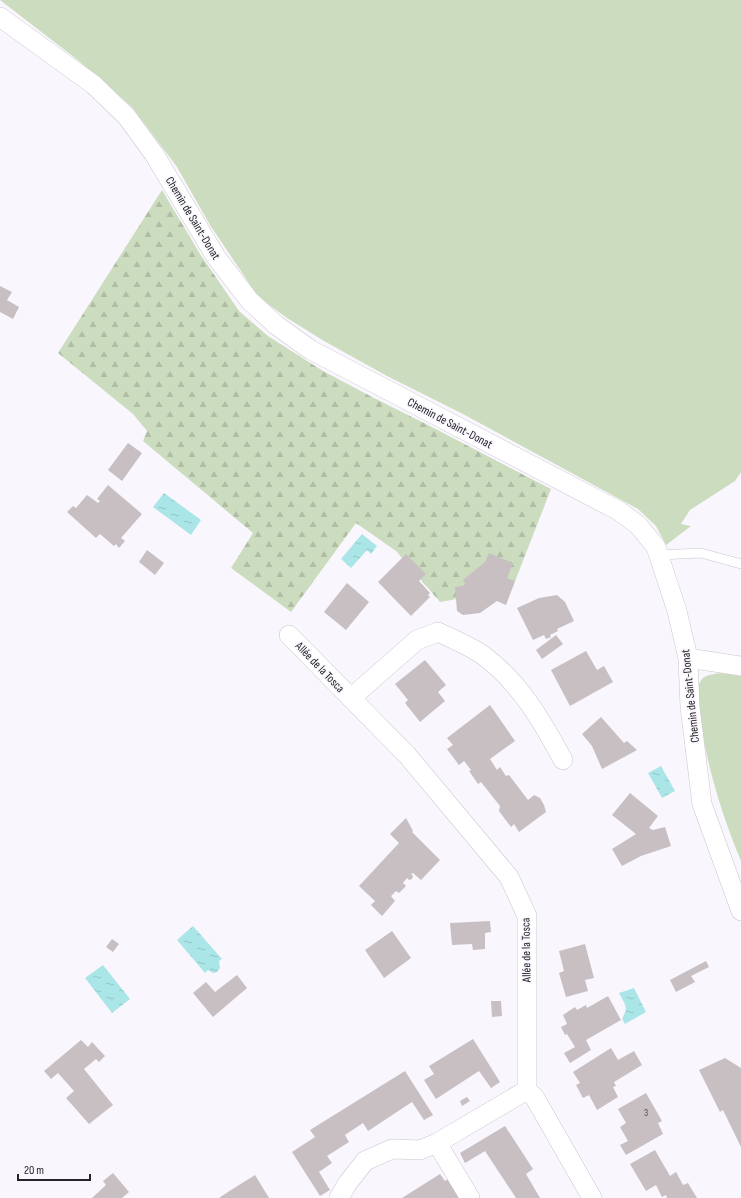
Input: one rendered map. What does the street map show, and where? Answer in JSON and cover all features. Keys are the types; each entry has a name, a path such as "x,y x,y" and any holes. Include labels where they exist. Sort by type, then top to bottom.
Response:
{"street":[{"name":"Chemin de Saint-Donat","path":"0,17 94,85 127,118 154,154 216,257 249,300 276,325 318,353 618,511 638,525 656,547 678,611 688,658 690,707 702,804 741,911"},
{"name":"Allée de la Tosca","path":"351,698 417,640 438,632 460,642 484,656 515,684 540,717 563,760"},
{"name":"Allée de la Tosca","path":"290,635 407,755 509,877 527,916 527,1090"},
{"path":"688,658 741,666"},
{"path":"339,1198 347,1184 365,1161 392,1149 420,1150 437,1143 527,1090 535,1098 592,1198"},
{"path":"437,1143 470,1198"}],"lane":[{"path":"659,555 701,553 741,564"}],"green space":[{"path":"0,0 741,0 741,472 735,481 690,510 681,524 691,526 666,545 656,526 638,509 461,413 387,376 324,341 287,318 257,295 210,225 177,167 132,107 79,61"},
{"path":"162,190 200,254 239,311 268,336 323,371 551,489 512,589 440,602 396,551 356,523 291,612 231,568 253,533 143,441 147,431 133,414 58,353"},
{"path":"722,673 741,674 741,861 727,825 710,769 702,730 697,692 698,685 704,677"}],"water":[{"path":"164,493 201,520 191,535 153,507"},
{"path":"362,534 377,546 371,554 367,550 351,568 341,559"},
{"path":"661,766 675,791 662,798 648,773"},
{"path":"193,926 222,959 219,961 220,968 217,972 213,973 208,970 205,973 177,940"},
{"path":"103,965 130,999 112,1013 85,978"},
{"path":"634,988 646,1012 625,1024 622,1019 626,1008 619,993"}],"building":[{"path":"0,286 12,292 7,300 19,307 13,319 0,312"},
{"path":"128,443 142,453 122,481 108,470"},
{"path":"108,485 142,514 121,538 125,541 119,548 116,544 114,546 100,534 96,538 67,512 73,506 76,508 87,495 98,503 100,501 97,499"},
{"path":"147,550 164,563 155,575 139,562"},
{"path":"489,553 513,563 507,578 515,581 506,605 497,601 480,613 463,615 457,611 455,587 466,585 463,580 485,562"},
{"path":"406,554 426,574 419,581 430,593 428,595 430,597 411,616 378,582"},
{"path":"347,583 369,602 346,630 324,612"},
{"path":"557,595 565,602 574,621 557,629 558,631 550,635 551,637 546,639 544,635 533,640 517,608 539,598"},
{"path":"556,635 563,644 542,659 536,650"},
{"path":"586,651 597,670 604,666 613,682 570,706 551,670"},
{"path":"425,660 446,685 438,692 445,701 420,722 405,703 408,700 395,684"},
{"path":"490,705 515,741 490,759 497,770 500,767 506,776 509,775 528,800 534,795 540,798 546,812 519,832 514,824 511,827 499,811 500,806 481,782 478,784 469,771 471,770 464,761 459,765 447,749 453,745 447,738"},
{"path":"601,717 624,743 627,741 637,750 602,769 592,746 582,734"},
{"path":"630,793 658,816 649,828 653,830 665,827 671,846 641,856 622,866 612,849 636,834 612,815"},
{"path":"406,818 413,831 412,832 440,860 421,880 413,873 411,874 413,876 412,879 409,880 407,878 403,883 406,886 399,893 396,891 391,896 395,901 382,916 371,905 375,901 359,886 399,843 390,834"},
{"path":"490,921 491,932 485,933 485,949 473,950 472,944 452,945 450,923"},
{"path":"392,931 411,958 384,978 365,950"},
{"path":"112,939 119,944 113,952 106,947"},
{"path":"585,944 594,978 585,980 588,991 566,997 559,973 564,971 559,951"},
{"path":"706,961 709,967 691,976 695,982 676,992 670,980"},
{"path":"237,975 247,988 213,1017 193,993 206,982 215,992"},
{"path":"608,996 621,1020 586,1040 591,1050 570,1063 564,1053 575,1047 567,1034 565,1035 561,1027 567,1024 563,1015 575,1007 577,1010 586,1005 587,1008"},
{"path":"491,1001 501,1001 502,1016 492,1017"},
{"path":"473,1039 500,1082 491,1088 479,1071 436,1099 424,1080 434,1074 429,1066"},
{"path":"81,1040 88,1047 92,1042 105,1056 99,1062 96,1059 84,1069 113,1105 89,1124 66,1098 74,1091 58,1073 51,1079 44,1071"},
{"path":"611,1048 618,1060 634,1051 642,1065 614,1082 616,1086 613,1087 618,1097 597,1110 589,1095 583,1098 576,1085 580,1083 573,1072"},
{"path":"725,1058 741,1068 741,1147 723,1110 720,1112 699,1070"},
{"path":"405,1071 433,1115 424,1120 412,1102 368,1131 363,1123 345,1135 349,1142 327,1156 332,1163 319,1172 330,1190 320,1196 292,1152 315,1137 310,1130"},
{"path":"646,1093 662,1121 658,1123 663,1134 626,1155 620,1145 628,1141 620,1127 626,1123 618,1109"},
{"path":"467,1097 470,1101 462,1106 460,1101"},
{"path":"505,1126 533,1169 526,1174 540,1198 516,1198 485,1151 465,1163 460,1153"},
{"path":"655,1150 670,1176 676,1172 683,1185 688,1183 697,1198 667,1198 666,1195 662,1197 656,1185 646,1191 630,1164"},
{"path":"113,1173 129,1192 122,1198 92,1198 106,1185 103,1181"},
{"path":"440,1174 445,1181 453,1176 461,1198 402,1198"},
{"path":"255,1175 269,1198 219,1198 231,1190"}]}
